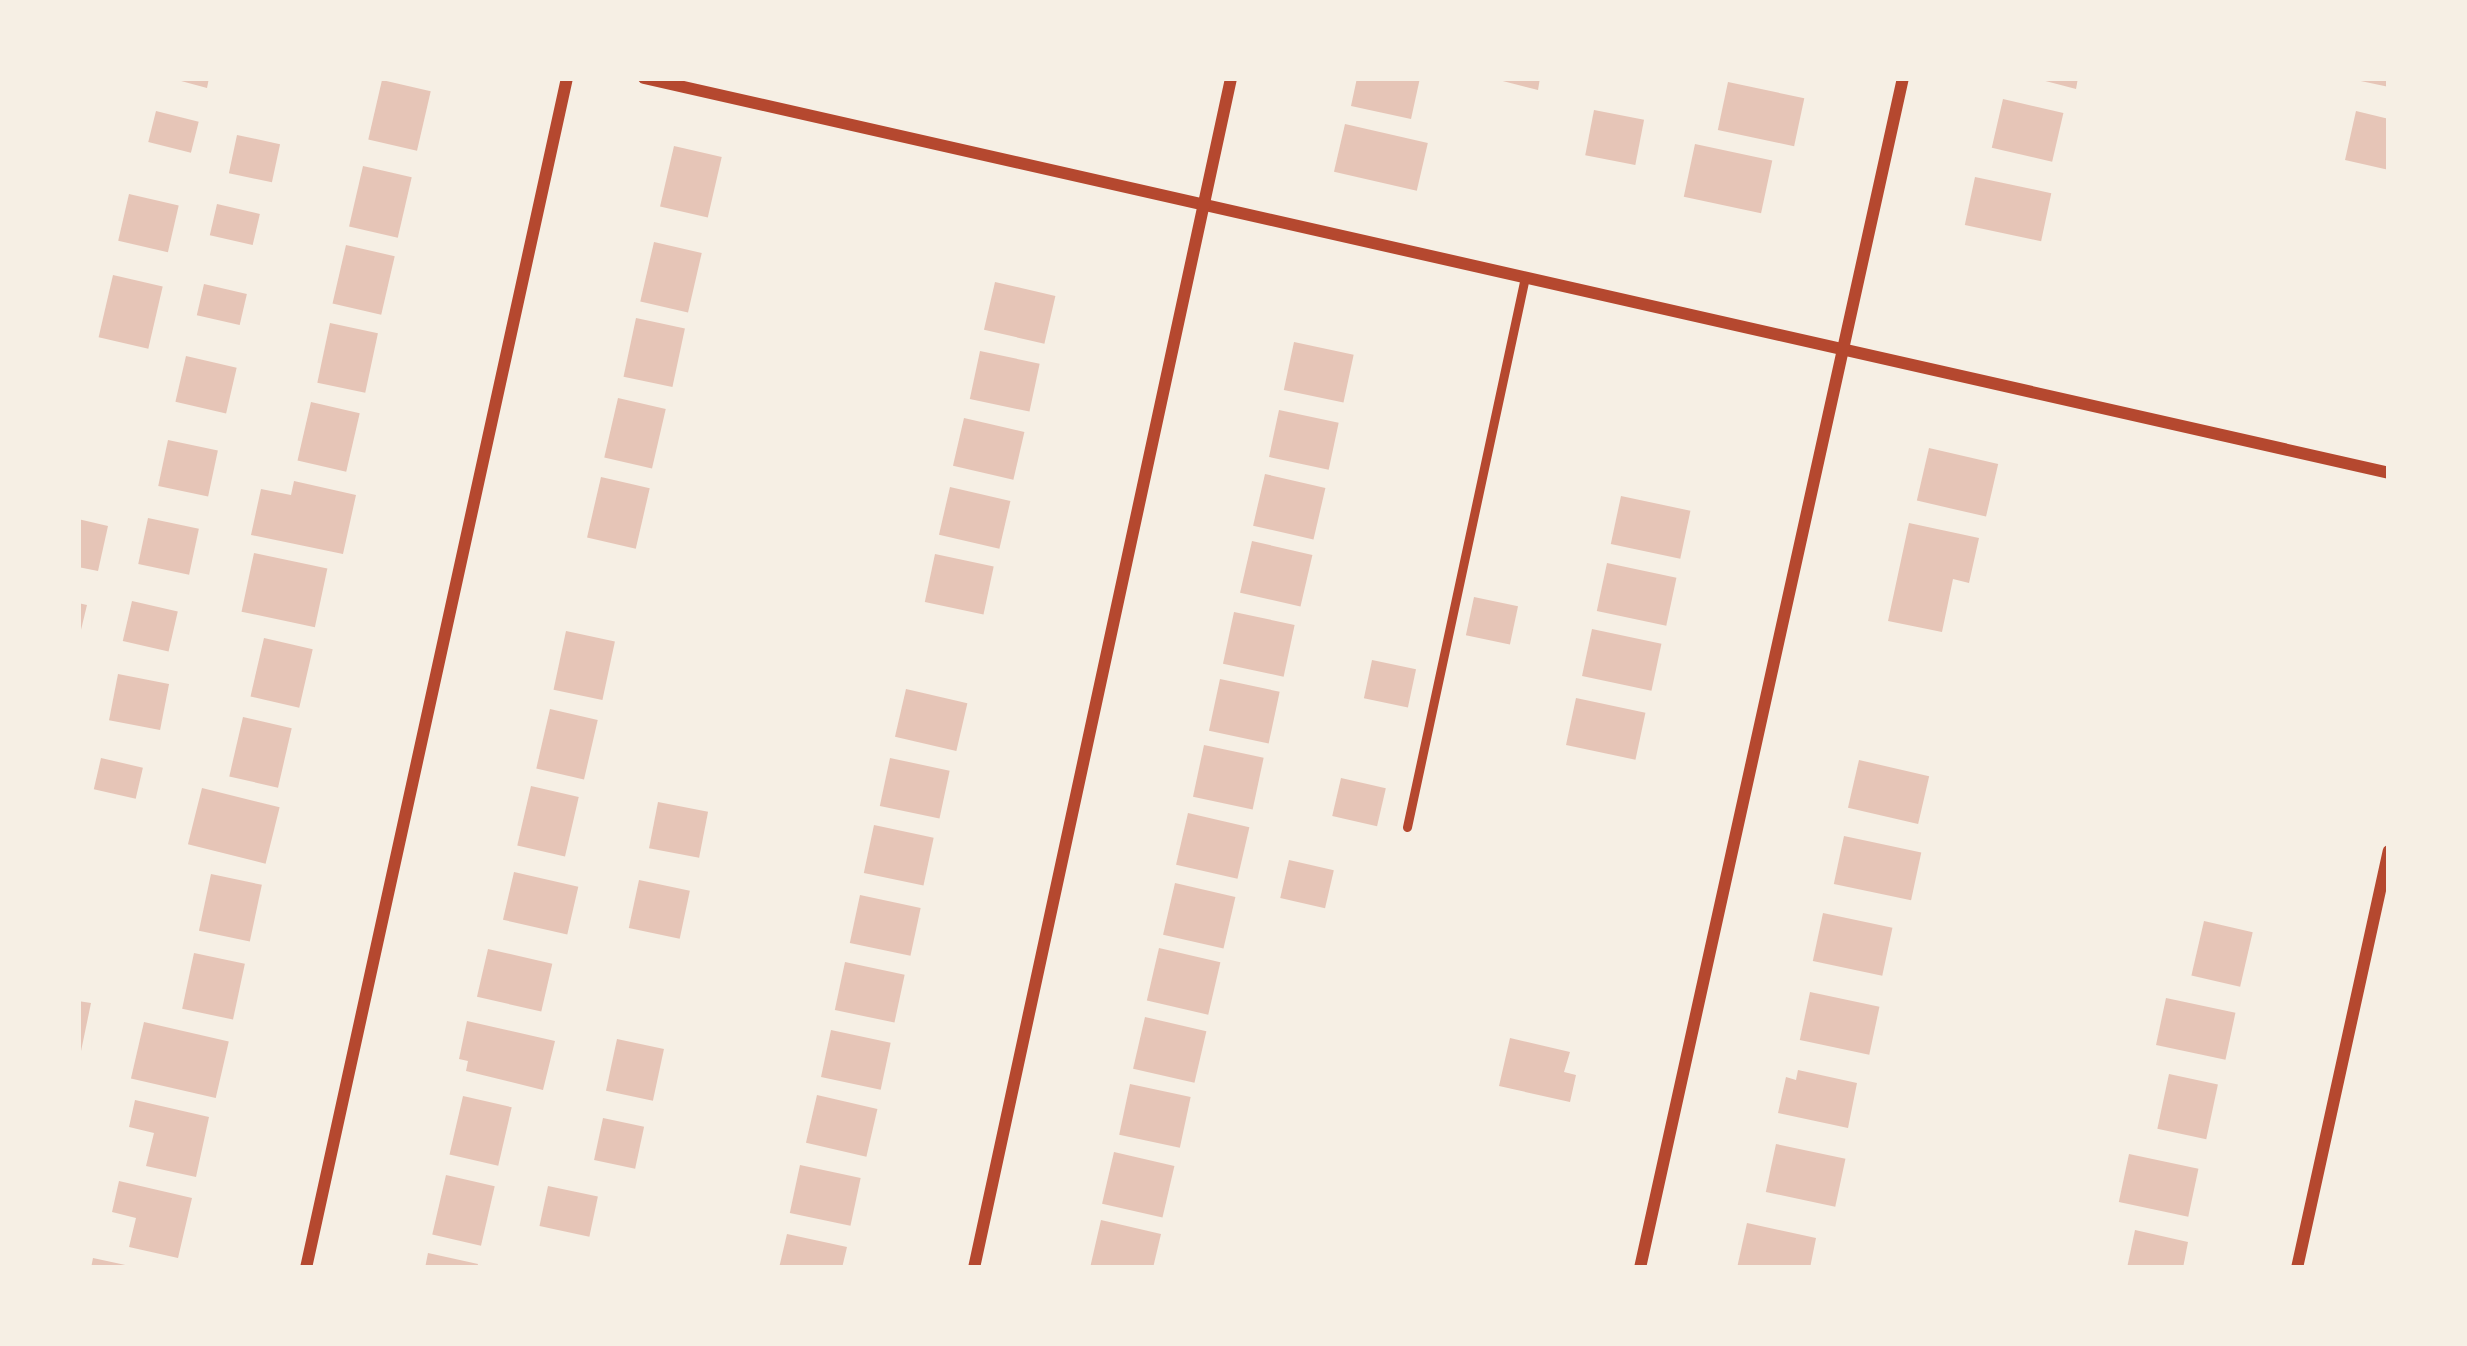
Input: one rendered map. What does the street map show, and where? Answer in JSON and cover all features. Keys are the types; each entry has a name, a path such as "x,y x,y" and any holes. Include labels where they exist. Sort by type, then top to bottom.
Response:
{"street":[{"path":"306,1268 567,78"},
{"path":"644,78 1205,201 1842,352 2389,473"},
{"path":"974,1268 1231,78"},
{"path":"1640,1268 1903,78"},
{"path":"2297,1268 2389,851"}],"lane":[{"path":"1407,827 1526,277"}],"building":[{"path":"170,78 209,78 207,88"},
{"path":"1357,78 1420,78 1411,119 1351,106"},
{"path":"1491,78 1540,78 1538,90"},
{"path":"2034,78 2078,78 2076,89"},
{"path":"2389,78 2389,87 2356,80"},
{"path":"382,80 431,91 417,151 368,139"},
{"path":"1728,82 1804,98 1794,146 1718,130"},
{"path":"2003,99 2063,113 2052,162 1992,148"},
{"path":"1594,110 1644,120 1635,165 1585,155"},
{"path":"156,111 199,122 191,153 148,142"},
{"path":"2356,111 2389,119 2389,170 2345,160"},
{"path":"1345,124 1428,143 1417,191 1334,172"},
{"path":"237,135 280,144 272,182 229,173"},
{"path":"1695,144 1772,160 1761,213 1684,197"},
{"path":"674,146 722,157 708,217 660,206"},
{"path":"363,166 412,177 398,238 349,226"},
{"path":"1975,177 2051,193 2041,241 1965,225"},
{"path":"129,194 179,205 168,252 118,241"},
{"path":"217,204 260,214 253,245 210,235"},
{"path":"654,242 702,253 688,312 640,301"},
{"path":"346,245 395,256 381,315 333,303"},
{"path":"113,275 163,286 148,349 99,337"},
{"path":"995,282 1055,296 1044,344 984,330"},
{"path":"204,284 247,294 240,325 197,315"},
{"path":"636,318 685,328 672,387 624,377"},
{"path":"330,323 378,333 365,393 317,383"},
{"path":"1294,342 1354,355 1343,403 1284,390"},
{"path":"980,351 1040,364 1029,412 970,399"},
{"path":"186,356 237,368 226,413 175,402"},
{"path":"618,398 666,409 652,468 604,457"},
{"path":"311,402 360,413 346,472 298,460"},
{"path":"1279,410 1339,423 1329,470 1269,457"},
{"path":"964,418 1024,432 1013,480 953,466"},
{"path":"168,440 218,451 208,497 158,486"},
{"path":"1929,448 1998,464 1986,517 1917,501"},
{"path":"1265,474 1325,488 1313,540 1253,526"},
{"path":"601,477 650,488 636,549 587,537"},
{"path":"294,481 356,495 343,554 251,535 261,489 291,495"},
{"path":"950,487 1010,501 999,549 939,535"},
{"path":"1621,496 1690,511 1680,559 1611,544"},
{"path":"148,518 199,529 189,575 138,564"},
{"path":"78,519 108,526 98,571 78,567"},
{"path":"1909,523 1979,538 1969,583 1953,579 1942,632 1888,621"},
{"path":"1252,541 1312,555 1300,607 1240,593"},
{"path":"254,553 327,569 315,627 242,612"},
{"path":"935,554 994,566 984,614 925,602"},
{"path":"1607,563 1676,578 1666,626 1597,611"},
{"path":"1474,597 1518,606 1510,645 1466,635"},
{"path":"132,601 178,612 169,652 123,641"},
{"path":"78,603 87,605 80,634 78,634"},
{"path":"1234,612 1295,625 1284,677 1223,664"},
{"path":"1592,629 1661,644 1651,691 1582,676"},
{"path":"566,631 615,641 602,700 554,690"},
{"path":"264,638 313,649 299,708 251,696"},
{"path":"1372,660 1416,669 1408,708 1364,698"},
{"path":"118,674 169,684 160,730 109,720"},
{"path":"1220,679 1280,692 1269,744 1209,731"},
{"path":"906,689 967,703 956,751 895,737"},
{"path":"1576,698 1645,713 1635,760 1566,745"},
{"path":"550,709 598,720 584,779 536,768"},
{"path":"243,717 292,728 278,788 229,776"},
{"path":"1204,745 1264,758 1253,810 1193,797"},
{"path":"101,758 143,768 136,799 94,789"},
{"path":"890,758 950,771 939,819 880,806"},
{"path":"1859,760 1929,776 1918,824 1848,808"},
{"path":"1341,778 1386,788 1377,826 1332,816"},
{"path":"531,786 579,797 565,856 517,845"},
{"path":"202,788 280,807 266,864 188,844"},
{"path":"658,802 708,812 699,858 649,848"},
{"path":"1188,813 1249,827 1237,879 1176,865"},
{"path":"874,825 934,838 923,886 864,873"},
{"path":"1844,836 1921,852 1911,900 1834,884"},
{"path":"1289,860 1334,870 1325,908 1280,898"},
{"path":"514,872 578,887 567,935 503,920"},
{"path":"211,874 262,885 250,942 199,931"},
{"path":"639,880 690,891 680,939 629,928"},
{"path":"1175,883 1235,897 1223,949 1163,935"},
{"path":"860,895 921,908 910,956 850,943"},
{"path":"1823,913 1892,928 1882,976 1813,961"},
{"path":"2204,921 2253,932 2240,987 2191,976"},
{"path":"1159,948 1220,962 1208,1015 1147,1001"},
{"path":"488,949 552,964 541,1012 477,997"},
{"path":"194,953 245,964 233,1020 182,1009"},
{"path":"845,962 905,975 894,1023 835,1010"},
{"path":"1810,992 1879,1007 1869,1055 1800,1040"},
{"path":"2166,998 2235,1013 2225,1060 2156,1045"},
{"path":"78,1001 91,1003 80,1056 78,1056"},
{"path":"1145,1017 1206,1031 1194,1083 1133,1069"},
{"path":"467,1021 555,1041 543,1090 466,1071 468,1061 459,1059"},
{"path":"144,1022 229,1042 216,1098 131,1079"},
{"path":"831,1030 891,1043 881,1090 821,1077"},
{"path":"1510,1038 1570,1052 1564,1072 1576,1075 1570,1102 1499,1086"},
{"path":"617,1039 664,1049 653,1101 606,1091"},
{"path":"1798,1070 1857,1083 1848,1128 1778,1113 1786,1077 1796,1080"},
{"path":"2169,1074 2218,1084 2206,1139 2157,1129"},
{"path":"1130,1084 1191,1097 1180,1148 1119,1135"},
{"path":"817,1095 877,1109 866,1157 806,1143"},
{"path":"463,1096 512,1107 498,1166 450,1154"},
{"path":"135,1100 209,1117 196,1177 146,1166 154,1133 129,1127"},
{"path":"603,1118 644,1127 635,1169 594,1160"},
{"path":"1776,1144 1845,1159 1835,1207 1766,1192"},
{"path":"1114,1152 1174,1166 1162,1218 1102,1204"},
{"path":"2129,1154 2198,1169 2188,1217 2119,1202"},
{"path":"800,1165 861,1178 850,1226 790,1213"},
{"path":"446,1175 495,1186 481,1246 432,1234"},
{"path":"119,1181 192,1198 178,1258 129,1247 136,1218 112,1212"},
{"path":"548,1186 598,1197 589,1237 539,1226"},
{"path":"1101,1220 1161,1234 1153,1268 1090,1268"},
{"path":"1747,1223 1816,1238 1810,1268 1737,1268"},
{"path":"2135,1230 2188,1242 2183,1268 2127,1268"},
{"path":"787,1234 847,1247 842,1268 779,1268"},
{"path":"428,1253 478,1264 477,1268 425,1268"},
{"path":"93,1258 130,1266 130,1268 91,1268"}]}
